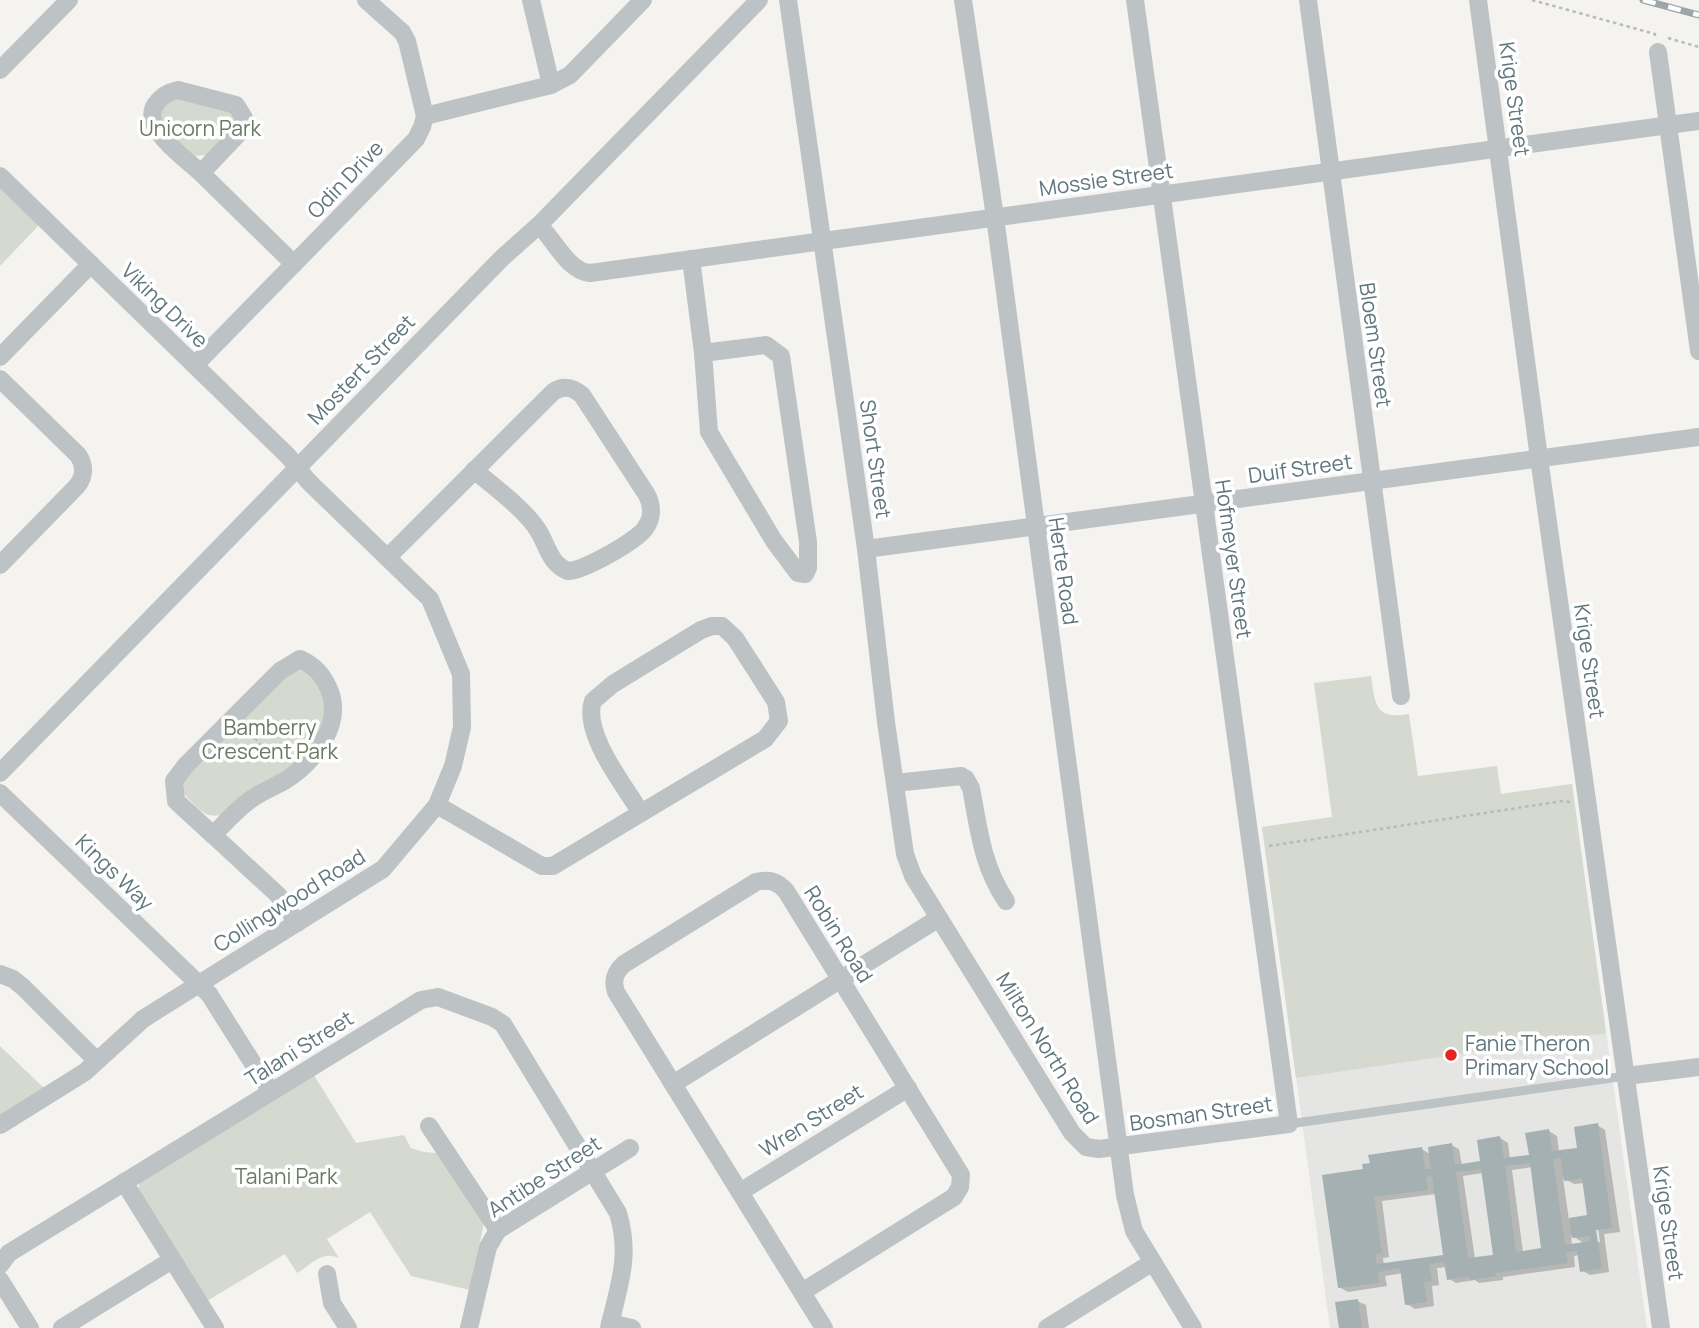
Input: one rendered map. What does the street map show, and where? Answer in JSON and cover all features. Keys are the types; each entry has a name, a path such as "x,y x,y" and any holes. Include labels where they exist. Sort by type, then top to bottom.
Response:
{"street":[{"path":"0,70 69,0"},
{"path":"366,0 405,36 425,116 551,85 570,75 643,0"},
{"path":"531,0 551,85"},
{"name":"Mostert Street","path":"0,773 502,258 539,225 759,0"},
{"name":"Short Street","path":"788,0 866,549 886,722 905,854 913,876 939,918"},
{"name":"Herte Road","path":"963,0 995,217 1119,1147"},
{"name":"Hofmeyer Street","path":"1135,0 1289,1124"},
{"name":"Bloem Street","path":"1308,0 1401,696"},
{"name":"Krige Street","path":"1478,0 1661,1328"},
{"path":"1656,43 1699,351"},
{"path":"201,173 243,128 243,113 232,104 184,90 172,91 157,103 152,114 152,121 158,131 294,264"},
{"name":"Odin Drive","path":"195,365 416,139 425,116"},
{"name":"Mossie Street","path":"539,225 571,265 585,272 1699,121"},
{"name":"Viking Drive","path":"0,176 297,467"},
{"path":"691,259 703,353 709,432 774,541 798,573 805,574 808,568 808,542 781,356 766,345 703,353"},
{"path":"0,357 91,264"},
{"path":"0,379 78,455 83,467 77,486 1,561"},
{"path":"387,558 474,470 552,392 558,388 571,388 582,395 647,495 651,517 645,530 637,538 587,565 568,570 558,565 551,557 538,530 503,494 474,470"},
{"name":"Duif Street","path":"866,549 1699,437"},
{"name":"Collingwood Road","path":"0,1125 85,1072 143,1019 383,869 437,806 453,766 462,727 461,674 430,599 297,467"},
{"path":"437,806 542,866 553,866 765,739 777,726 779,714 776,702 735,638 722,626 701,630 613,684 593,701 590,721 594,736 641,813"},
{"path":"213,835 253,798 289,778 324,744 331,726 332,696 323,675 310,664 300,660 280,671 186,765 174,781 176,801 278,895 297,923"},
{"path":"895,783 961,776 966,779 971,788 985,860 1006,901"},
{"name":"Kings Way","path":"0,793 209,994 271,1092"},
{"name":"Robin Road","path":"802,1292 954,1197 961,1182 958,1169 786,891 776,882 766,880 756,882 624,964 614,980 616,992 824,1328"},
{"path":"673,1084 939,918"},
{"name":"Milton North Road","path":"939,918 1072,1133 1090,1149 1119,1147"},
{"path":"0,974 23,987 97,1061"},
{"name":"Talani Street","path":"0,1265 9,1253 421,1000 438,997 492,1017 503,1024 618,1213 625,1235 624,1262 609,1326"},
{"path":"1626,1076 1699,1067"},
{"name":"Wren Street","path":"740,1192 908,1088"},
{"name":"Bosman Street","path":"1119,1147 1289,1124"},
{"path":"429,1126 498,1230"},
{"path":"1119,1147 1130,1221 1194,1328"},
{"name":"Antibe Street","path":"469,1328 488,1247 498,1230 630,1148"},
{"path":"124,1182 215,1328"},
{"path":"62,1328 172,1260"},
{"path":"1047,1328 1153,1262"},
{"path":"327,1274 332,1303 348,1328"},
{"path":"0,1280 30,1328"},
{"path":"609,1326 632,1328"}],"lane":[{"path":"1289,1124 1626,1076"}],"path":[{"path":"1532,0 1656,43 1699,47"},
{"path":"236,715 289,778"},
{"path":"1251,849 1563,801 1587,804"}],"shaded area":[{"name":"Fanie Theron Primary School","path":"1572,784 1647,1328 1330,1328 1262,827"}],"green space":[{"name":"Unicorn Park","path":"174,96 228,109 235,117 235,127 208,155 194,156 162,127 158,111"},
{"path":"0,186 40,224 0,266"},
{"name":"Bamberry Crescent Park","path":"307,666 327,700 320,735 291,768 220,815 209,815 200,810 184,794 183,780 284,675"},
{"path":"1371,676 1376,702 1383,712 1389,715 1409,714 1418,776 1497,766 1501,794 1572,784 1606,1033 1296,1078 1262,827 1332,817 1314,683"},
{"path":"0,1046 45,1089 0,1116"},
{"name":"Talani Park","path":"312,1072 356,1143 404,1135 411,1148 437,1153 484,1223 470,1290 411,1276 370,1212 327,1239 339,1258 321,1257 297,1273 285,1254 207,1301 138,1190 140,1181"}],"building":[{"path":"1598,1123 1612,1228 1596,1230 1602,1268 1580,1272 1577,1251 1566,1252 1568,1263 1495,1273 1496,1276 1470,1280 1469,1276 1447,1280 1444,1262 1429,1264 1432,1281 1424,1283 1427,1302 1405,1305 1400,1268 1378,1272 1379,1283 1338,1288 1322,1175 1363,1169 1362,1164 1370,1163 1368,1155 1422,1147 1425,1169 1431,1169 1428,1147 1452,1143 1455,1165 1480,1161 1477,1140 1500,1136 1504,1158 1529,1155 1525,1133 1549,1129 1552,1151 1577,1148 1574,1127","holes":["1561,1158 1564,1181 1582,1178 1587,1215 1569,1218 1572,1238 1590,1236 1590,1241 1565,1245 1553,1159","1530,1163 1541,1248 1516,1252 1505,1166","1481,1169 1493,1255 1468,1258 1456,1172","1432,1176 1443,1255 1377,1264 1375,1254 1382,1253 1374,1197 1428,1190 1426,1177"]},
{"path":"1358,1299 1362,1328 1339,1328 1335,1302"}],"railway":[{"path":"1643,0 1699,15"}],"place":[{"name":"Fanie Theron Primary School","path":"1451,1055"}]}
